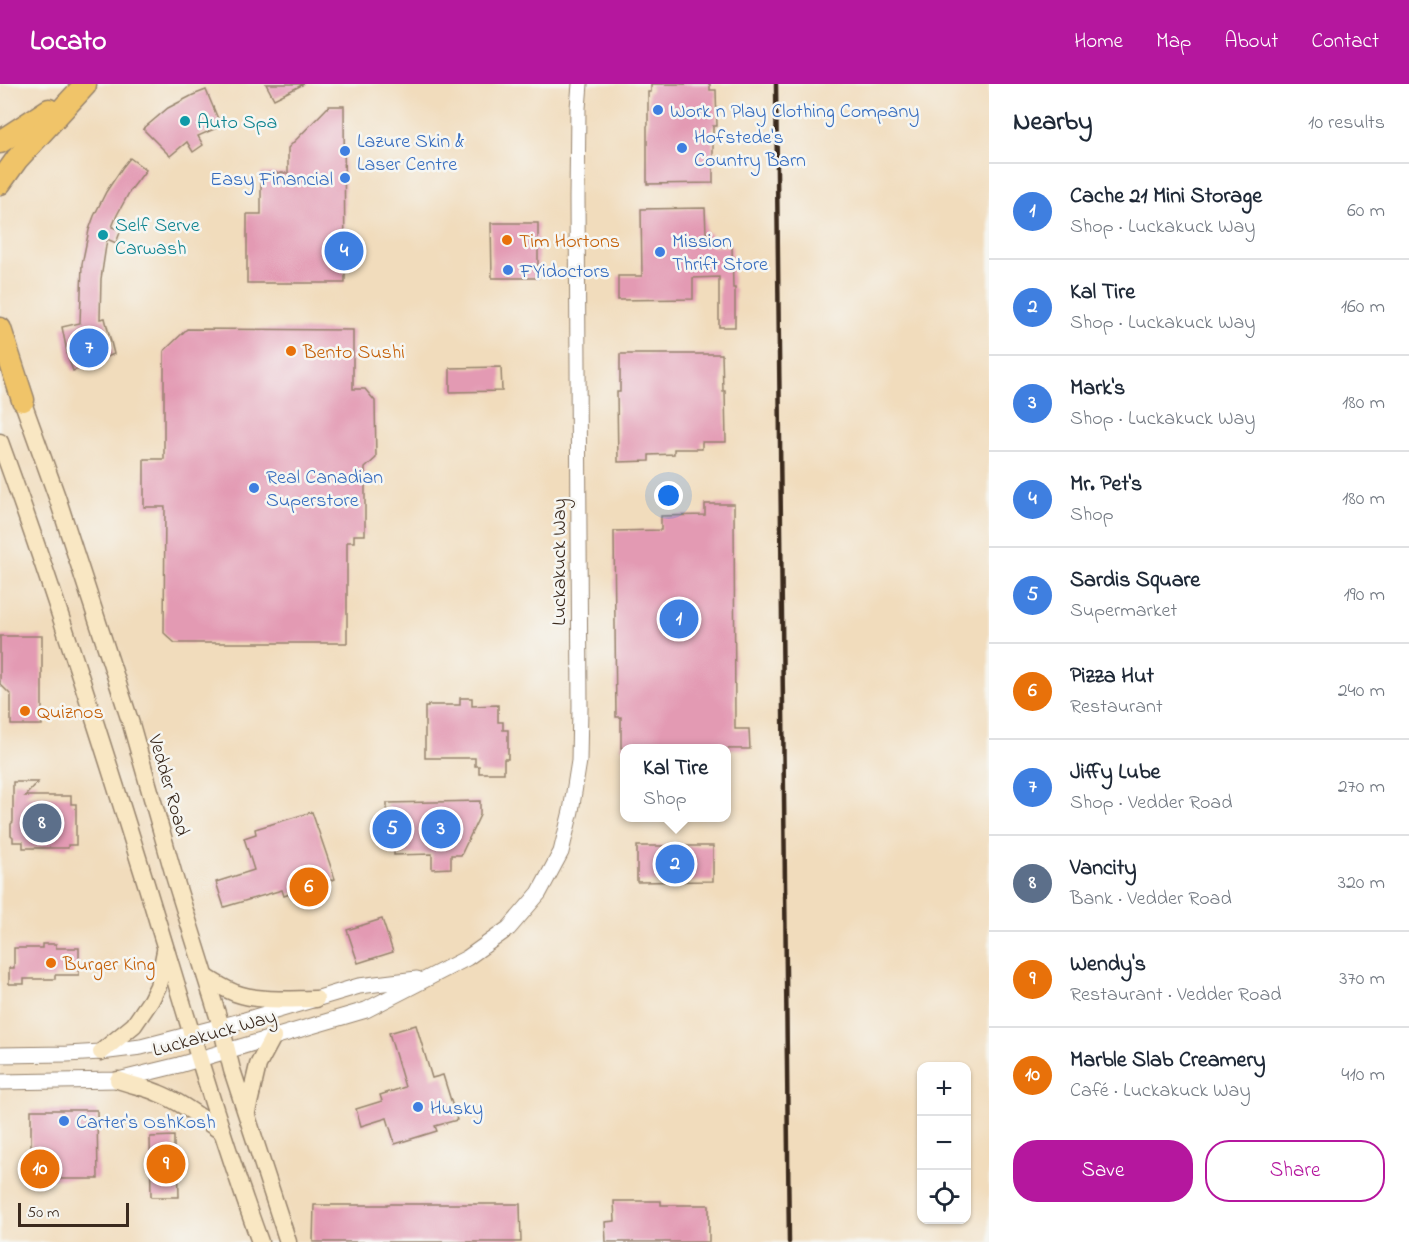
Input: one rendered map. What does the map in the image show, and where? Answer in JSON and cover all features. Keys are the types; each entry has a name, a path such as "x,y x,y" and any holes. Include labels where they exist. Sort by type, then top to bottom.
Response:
{"highway":[{"path":"0,142 34,121 85,84"},
{"path":"0,183 17,159 85,84"},
{"path":"0,329 23,400"}],"main road":[{"name":"Vedder Road","path":"0,344 23,400 57,497 131,724 227,1051 288,1242"},
{"path":"0,442 40,552 140,863 222,1131 260,1242"},
{"path":"101,1052 134,1025 151,1000 158,986 165,950"},
{"path":"206,976 236,993 264,999 316,999"},
{"path":"247,1113 258,1065 273,1037"},
{"path":"118,1080 157,1092 184,1106 222,1131"}],"street":[{"name":"Luckakuck Way","path":"0,1082 118,1080 200,1059 366,1010 467,958 509,928 539,893 561,852 571,811 579,761 577,198 580,84"},
{"name":"Luckakuck Way","path":"0,1055 66,1054 141,1047 359,986 429,977"}],"building":[{"path":"266,84 304,84 274,99"},
{"path":"651,84 710,84 710,90 716,90 717,126 713,126 713,183 647,184 648,92 651,92"},
{"name":"Auto Spa","path":"206,90 221,126 198,136 203,145 193,152 187,142 170,156 143,129 168,108"},
{"path":"329,106 344,106 345,283 247,283 247,214 261,214 261,173 288,173 288,148"},
{"path":"130,158 146,170 130,191 112,227 121,230 116,243 107,239 101,279 100,319 105,318 114,354 73,371 62,327 80,323 82,264 89,230 106,192"},
{"path":"705,208 706,233 710,233 711,246 732,246 735,327 719,327 719,277 693,278 693,299 618,300 618,276 642,276 641,209"},
{"path":"491,223 538,223 538,278 492,278"},
{"name":"Real Canadian Superstore","path":"187,329 353,330 353,389 365,389 375,401 376,458 365,468 365,535 354,535 354,542 347,542 347,643 175,643 164,633 165,507 144,507 144,459 164,459 164,351"},
{"path":"620,354 722,354 726,442 702,442 702,449 674,449 674,454 649,455 649,461 618,462 617,392 620,392"},
{"path":"501,367 502,391 450,392 450,368"},
{"path":"705,504 734,504 735,729 749,729 750,749 731,749 731,744 621,744 621,717 616,717 614,531 661,530 661,516 705,515"},
{"path":"0,636 42,636 42,725 11,725 11,695 0,684"},
{"path":"460,698 472,698 472,706 498,705 498,722 503,722 503,730 508,730 508,759 504,759 504,773 479,773 479,766 475,766 475,758 425,758 425,707 428,705 460,705"},
{"path":"13,782 38,782 25,796 71,796 71,804 76,804 76,845 68,845 68,848 23,848 23,842 13,842 11,824 13,822"},
{"path":"480,801 480,815 461,855 451,855 451,868 432,869 432,854 394,855 394,827 387,827 387,803"},
{"path":"312,812 335,879 284,896 282,890 224,907 216,882 254,870 244,838 256,834 255,829"},
{"path":"637,846 713,846 713,881 637,882"},
{"path":"382,919 393,952 358,963 347,930"},
{"path":"42,944 56,944 56,948 79,948 79,975 55,975 55,979 24,979 24,984 9,984 9,968 14,968 14,948 42,948"},
{"name":"Husky","path":"416,1025 432,1078 443,1075 457,1120 435,1126 437,1131 395,1144 387,1118 361,1126 356,1109 382,1101 380,1095 405,1087 389,1033"},
{"path":"31,1110 97,1110 98,1179 31,1179"},
{"path":"174,1136 174,1154 178,1154 179,1197 151,1197 150,1137"},
{"path":"614,1201 661,1201 661,1205 709,1205 709,1242 606,1242 605,1222 615,1221"},
{"path":"520,1204 521,1242 313,1242 314,1205"}],"railway":[{"path":"776,84 789,1242"}],"place":[{"name":"Work n Play Clothing Company","path":"658,110"},
{"name":"Auto Spa","path":"185,121"},
{"name":"Hofstede's Country Barn","path":"682,148"},
{"name":"Lazure Skin & Laser Centre","path":"345,151"},
{"name":"Easy Financial","path":"345,178"},
{"name":"Self Serve Carwash","path":"103,235"},
{"name":"Tim Hortons","path":"507,240"},
{"name":"Mr. Pet's","path":"344,251"},
{"name":"Mission Thrift Store","path":"660,252"},
{"name":"FYidoctors","path":"508,270"},
{"name":"Jiffy Lube","path":"89,348"},
{"name":"Bento Sushi","path":"291,351"},
{"name":"Real Canadian Superstore","path":"254,488"},
{"name":"Cache 21 Mini Storage","path":"679,619"},
{"name":"Quiznos","path":"25,711"},
{"name":"Vancity","path":"42,823"},
{"name":"Sardis Square","path":"392,829"},
{"name":"Mark's","path":"441,829"},
{"name":"Kal Tire","path":"675,864"},
{"name":"Pizza Hut","path":"309,887"},
{"name":"Burger King","path":"51,963"},
{"name":"Husky","path":"418,1107"},
{"name":"Carter's OshKosh","path":"64,1121"},
{"name":"Wendy's","path":"166,1164"},
{"name":"Marble Slab Creamery","path":"40,1169"}]}
